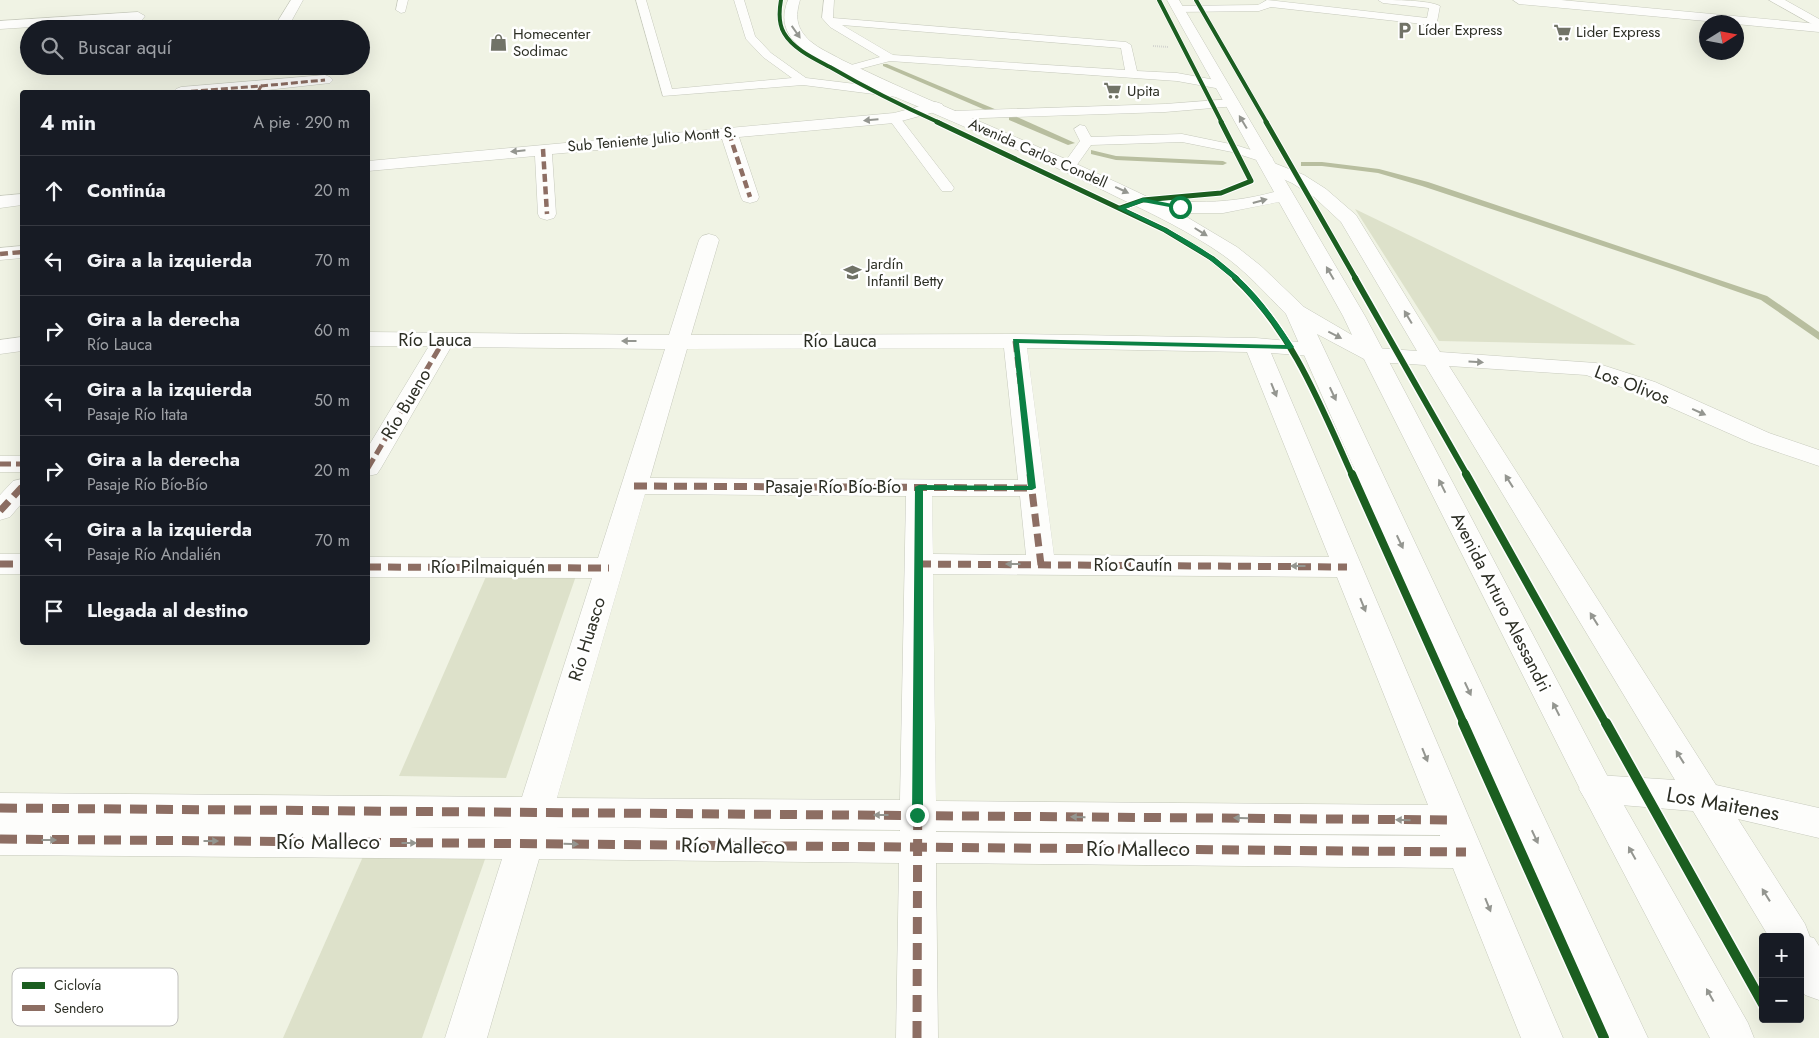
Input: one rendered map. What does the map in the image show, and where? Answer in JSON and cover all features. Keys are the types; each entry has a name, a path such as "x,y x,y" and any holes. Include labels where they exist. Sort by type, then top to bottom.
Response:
{"street":[{"path":"285,20 297,0"},
{"name":"Avenida Carlos Condell","path":"794,0 790,11 790,22 794,32 806,45 828,59 850,60 905,94 1069,166 1143,200 1180,220 1230,251 1276,290 1296,312"},
{"path":"1519,0 1819,28"},
{"path":"1775,0 1819,24"},
{"name":"Avenida Arturo Alessandri","path":"1175,5 1268,163 1375,354 1597,789 1733,1038"},
{"path":"77,20 138,16 135,20"},
{"path":"0,25 20,24"},
{"path":"233,90 259,89 325,80"},
{"name":"Sub Teniente Julio Montt S.","path":"370,166 894,118 936,107"},
{"path":"729,133 750,197"},
{"path":"543,149 547,214"},
{"path":"1268,163 1298,179 1320,194 1349,219 1433,359 1789,933"},
{"path":"1143,200 1180,207 1221,208 1257,203 1285,194"},
{"path":"0,202 20,200"},
{"name":"Río Huasco","path":"466,1038 708,240"},
{"path":"0,254 20,252"},
{"path":"1296,312 1330,332 1375,354"},
{"path":"1296,312 1627,1038"},
{"name":"Río Lauca","path":"370,339 678,342 1016,341 1256,345 1312,349"},
{"name":"Río Bueno","path":"370,464 444,340"},
{"path":"1016,341 1042,564"},
{"path":"0,347 20,344"},
{"path":"1256,345 1542,1038"},
{"name":"Los Olivos","path":"1375,354 1588,368 1613,374 1755,436 1819,458"},
{"path":"0,464 20,464"},
{"name":"Pasaje Río Bío-Bío","path":"634,486 1032,488"},
{"path":"917,1038 919,487"},
{"path":"0,511 20,489"},
{"path":"0,564 20,564"},
{"name":"Río Cautín","path":"918,564 1347,567"},
{"name":"Río Pilmaiquén","path":"370,567 609,568"},
{"name":"Los Maitenes","path":"1597,789 1704,797 1819,823"},
{"name":"Río Malleco","path":"0,808 529,828 1459,836"},
{"name":"Río Malleco","path":"0,839 529,828"},
{"path":"1804,957 1819,981"}],"lane":[{"path":"641,0 667,93 803,81 905,94"},
{"path":"739,0 750,37 767,55 803,81"},
{"path":"829,0 827,18 831,21 882,38 1126,45 1131,70"},
{"path":"1175,5 1230,10 1259,8 1271,2 1432,22 1436,6 1383,0"},
{"path":"831,21 882,38 890,58"},
{"path":"850,60 882,38"},
{"path":"850,60 890,58 1131,70 1212,69"},
{"path":"1131,70 1221,85"},
{"path":"953,115 1165,108 1232,103"},
{"path":"1165,108 1182,138"},
{"path":"1070,112 1087,141"},
{"path":"894,118 947,188"},
{"path":"1087,141 1182,138 1235,149 1268,163"},
{"path":"1069,166 1087,141"}],"green space":[{"path":"1355,209 1636,345 1439,341"},
{"path":"488,572 577,573 506,778 399,776"},
{"path":"369,843 490,845 422,1038 283,1038"}],"waterway":[{"path":"885,65 993,110"},
{"path":"1012,118 1071,143"},
{"path":"1094,152 1116,158 1223,163"},
{"path":"1304,164 1322,164 1379,171 1425,184 1678,268 1764,298 1792,316 1819,337"}],"marked path":[{"path":"261,86 325,80"},
{"path":"208,90 261,86 259,90"},
{"path":"729,133 750,197"},
{"path":"543,149 547,214"},
{"path":"0,254 20,252"},
{"path":"370,465 444,340"},
{"path":"1015,341 1041,565"},
{"path":"0,464 20,464"},
{"path":"634,486 1032,488"},
{"path":"917,1038 919,487"},
{"path":"0,511 20,489"},
{"path":"0,564 20,564"},
{"path":"918,564 1347,567"},
{"path":"370,567 609,568"},
{"path":"0,808 1452,820"},
{"path":"0,839 1466,852"}],"cycle path":[{"path":"781,0 778,14 784,33 792,42 812,57 871,91 1165,230 1221,265 1260,304 1288,345 1313,387 1604,1038"},
{"path":"1120,208 1143,200 1221,193 1251,181 1159,0"},
{"path":"1196,0 1401,357 1759,997"}],"place":[{"name":"Líder Express","path":"1404,30"},
{"name":"Lider Express","path":"1562,32"},
{"name":"Homecenter Sodimac","path":"499,43"},
{"name":"Upita","path":"1113,91"},
{"name":"Jardín Infantil Betty","path":"853,273"}],"route":[{"path":"917,815 919,487 1032,488 1016,341 1290,347 1272,320 1238,280 1208,256 1165,230 1120,208 1143,200 1180,207"}]}
